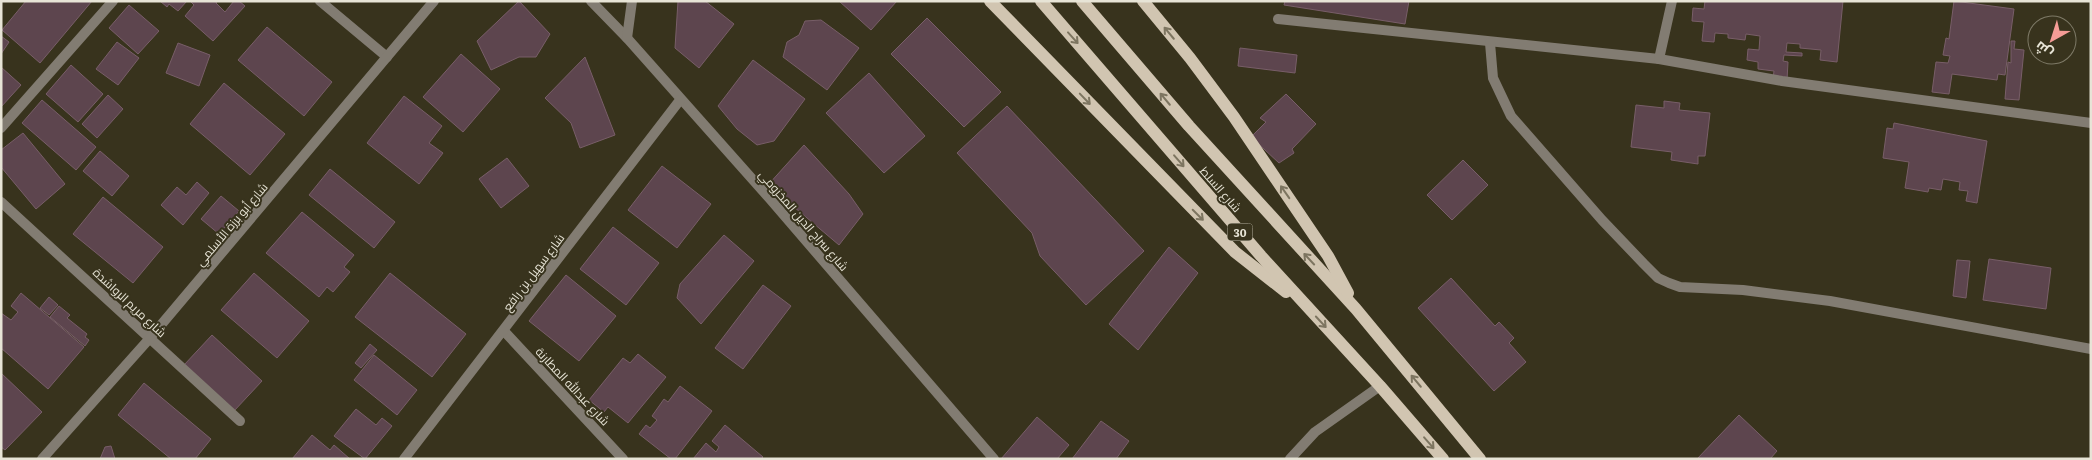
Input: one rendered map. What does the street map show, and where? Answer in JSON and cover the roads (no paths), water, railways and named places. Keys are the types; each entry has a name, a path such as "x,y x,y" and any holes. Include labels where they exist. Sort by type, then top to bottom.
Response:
{"main road":[{"path":"990,1 1235,252 1306,306"},
{"name":"شارع السلط","path":"1041,1 1306,306 1380,386 1442,459"},
{"name":"شارع السلط","path":"1082,1 1189,126 1356,309 1480,459"},
{"path":"1143,1 1190,58 1234,117 1328,256 1356,309"}],"street":[{"path":"1,128 113,1"},
{"path":"320,1 387,57"},
{"name":"شارع أبو برزة الأسلمي","path":"42,459 150,338 434,1"},
{"name":"شارع سراج الدين المخزومي","path":"591,1 627,38 680,100 770,199 994,459"},
{"path":"627,38 632,1"},
{"path":"1659,59 1672,1"},
{"path":"1278,19 1490,43 1659,59 1782,81 2091,123"},
{"path":"1490,43 1493,78 1511,116 1658,278 1680,287 1743,290 1830,301 2091,349"},
{"name":"شارع سهيل بن رافع","path":"404,459 680,100"},
{"name":"شارع مريم الرواشدة","path":"1,202 240,422"},
{"name":"شارع عبدالله المطارنة","path":"504,331 623,459"},
{"path":"1290,459 1315,432 1380,386"}]}
